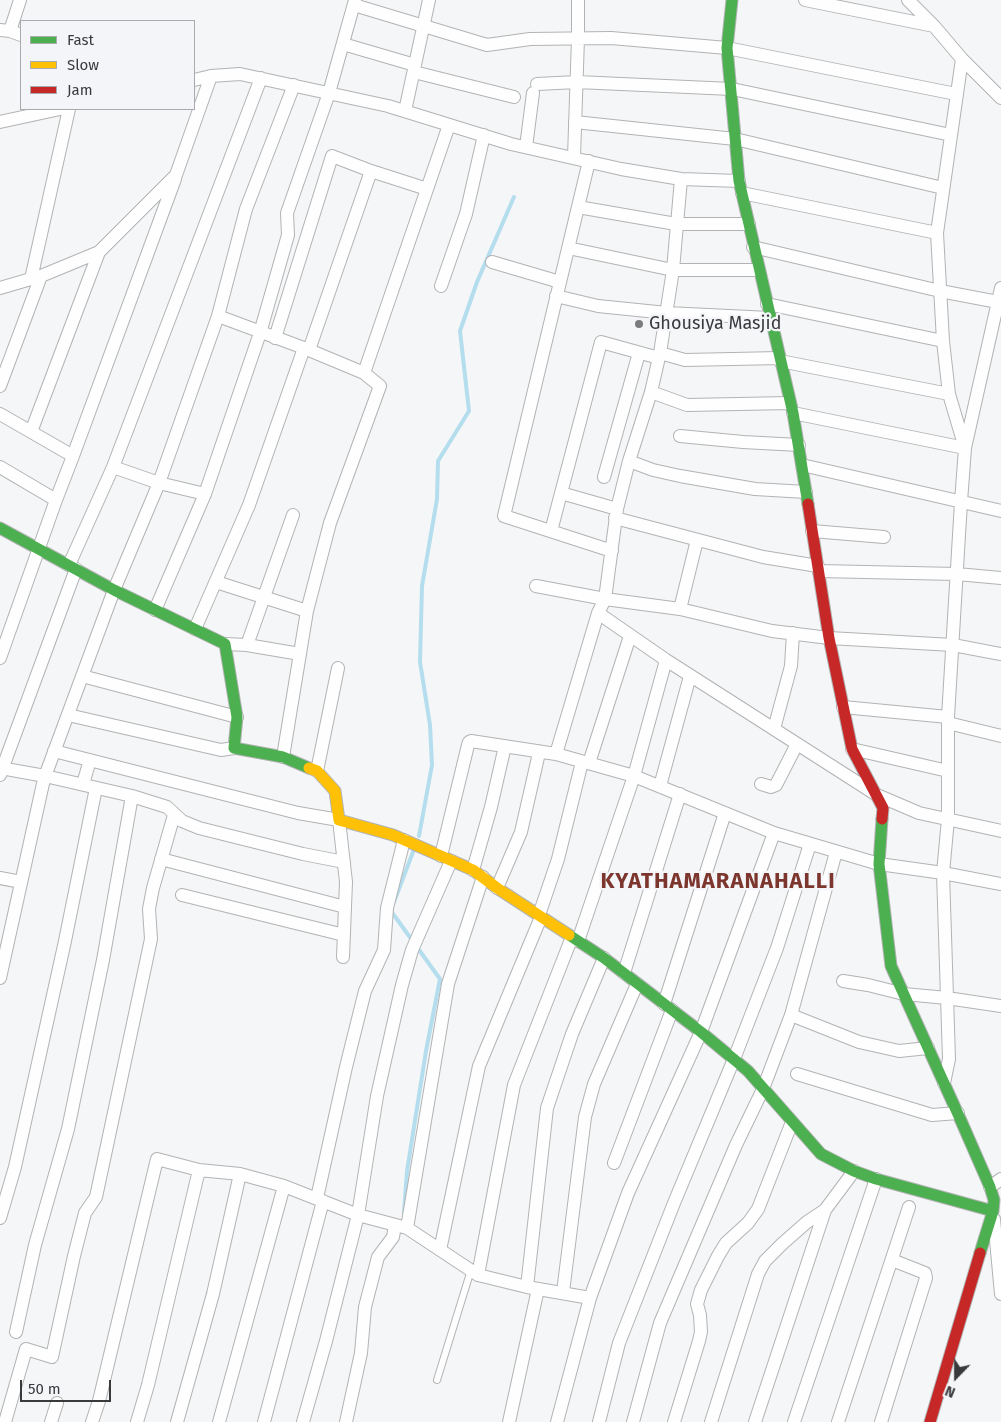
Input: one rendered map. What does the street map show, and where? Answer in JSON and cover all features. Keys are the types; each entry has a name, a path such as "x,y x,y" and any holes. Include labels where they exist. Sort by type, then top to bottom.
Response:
{"street":[{"path":"10,32 20,0"},
{"path":"405,111 429,0"},
{"path":"574,157 578,0"},
{"path":"732,0 727,48 741,187 758,270 792,408 829,638 852,749 883,808 879,864 891,966 958,1113 996,1183 1001,1294"},
{"path":"805,0 934,26"},
{"path":"908,0 1001,98"},
{"path":"155,610 205,494 260,333 288,235 287,213 329,93 354,2 487,45 530,39 611,38 727,48 956,94"},
{"path":"343,44 414,68 514,97"},
{"path":"962,59 937,234 949,394 965,448"},
{"path":"195,80 211,76 240,74 261,78 388,106 484,136 621,169 741,187 937,234"},
{"path":"0,658 4,633 39,549 74,456 211,76"},
{"path":"261,78 113,468 72,567 0,770 45,776 132,796 167,807 182,821 199,828 303,854 344,862"},
{"path":"526,147 535,88 577,82 732,89 951,135"},
{"path":"1,970 45,776 114,590 159,483 218,316 246,209 294,85"},
{"path":"0,122 55,110"},
{"path":"0,386 36,278 68,110"},
{"path":"575,122 735,139 943,188"},
{"path":"364,373 449,125"},
{"path":"441,286 466,214 484,136"},
{"path":"275,338 332,156 427,190"},
{"path":"589,161 504,516 612,551"},
{"path":"194,629 249,505 371,171"},
{"path":"0,288 36,278 99,252 176,175"},
{"path":"556,754 598,613 606,600 616,514 629,461 660,356 673,270 681,179"},
{"path":"578,206 676,224 748,224"},
{"path":"753,247 940,291 998,302"},
{"path":"568,248 673,270 758,270"},
{"path":"31,432 99,252"},
{"path":"492,262 560,282"},
{"path":"944,1084 949,1059 943,873 948,819 948,720 961,502 965,448 1001,288"},
{"path":"556,296 598,306 667,313 770,318"},
{"path":"767,304 944,341"},
{"path":"218,316 364,373 380,386 330,523 307,612 283,757"},
{"path":"551,531 601,342 638,352 685,360 780,359 949,394"},
{"path":"604,477 638,352"},
{"path":"650,392 687,405 792,408 965,448"},
{"path":"0,414 74,456"},
{"path":"680,436 799,445"},
{"path":"629,461 653,470 680,476 755,489 806,492"},
{"path":"802,466 1001,511"},
{"path":"0,467 56,500"},
{"path":"113,468 159,483 205,494"},
{"path":"561,493 616,514 696,540 818,569 957,574 1001,578"},
{"path":"246,646 293,515"},
{"path":"0,528 114,590 225,644 300,654"},
{"path":"812,531 884,537"},
{"path":"680,609 696,540"},
{"path":"216,582 307,612"},
{"path":"536,586 606,600 680,609 772,631 829,638 953,645 1001,654"},
{"path":"598,613 690,676 876,795 919,813 1001,831"},
{"path":"774,730 791,666 792,633"},
{"path":"440,1250 479,1066 540,916 585,763 630,636"},
{"path":"225,644 237,717 234,748"},
{"path":"475,1272 514,1085 575,939 634,776 666,660"},
{"path":"317,771 338,668"},
{"path":"82,676 237,717"},
{"path":"660,786 690,676"},
{"path":"843,706 948,720 1001,736"},
{"path":"68,714 221,750 234,748 283,757 317,771 334,791 339,820 346,882 344,957"},
{"path":"303,1422 358,1215 377,1096 414,944 446,858 469,742 556,754 634,776 774,833 879,864 1001,884"},
{"path":"761,784 771,787 776,785 797,744"},
{"path":"346,1422 361,1353 365,1308 378,1257 401,1226 448,984 478,874 505,746"},
{"path":"852,749 948,772"},
{"path":"54,751 298,813 339,820 393,835 446,858 478,874 604,958 702,1032 748,1071 821,1154 876,1179 996,1204"},
{"path":"497,888 521,832 539,752"},
{"path":"83,784 90,760"},
{"path":"0,1218 15,1167 65,941 96,788"},
{"path":"624,973 680,794"},
{"path":"16,1332 35,1245 68,1129 103,960 132,796"},
{"path":"614,1163 668,1006 725,813"},
{"path":"6,1422 26,1349 52,1357 85,1213 96,1197 151,939 149,910 174,815"},
{"path":"557,1422 590,1298 628,1193 702,1032 774,833"},
{"path":"264,1422 320,1200 346,1067 366,991 384,950 387,908 404,840"},
{"path":"599,1422 619,1343 777,948 810,844"},
{"path":"634,1422 660,1323 736,1145 763,1089 791,1015 836,852"},
{"path":"161,859 345,907"},
{"path":"0,878 21,882"},
{"path":"182,895 344,935"},
{"path":"509,1422 532,1288 546,1108 572,1034 604,958"},
{"path":"843,981 904,994 1001,1006"},
{"path":"563,1292 585,1117 594,1084 637,984"},
{"path":"791,1015 859,1042 898,1051 928,1048"},
{"path":"797,1074 932,1115 958,1113"},
{"path":"674,1422 699,1341 700,1315 697,1304 701,1290 726,1243 748,1223 758,1210 792,1122"},
{"path":"92,1422 100,1401 157,1159 199,1170 240,1174 284,1186 358,1215 401,1226 475,1272 532,1288 590,1298"},
{"path":"137,1422 148,1384 199,1170"},
{"path":"711,1422 765,1262 782,1244 824,1210 854,1170"},
{"path":"177,1422 213,1294 240,1174"},
{"path":"794,1422 876,1179"},
{"path":"219,1422 284,1186"},
{"path":"930,1422 996,1204"},
{"path":"838,1422 909,1207"},
{"path":"755,1422 824,1210"},
{"path":"881,1422 926,1278 925,1273 892,1260"},
{"path":"51,1422 57,1402"}],"lane":[{"path":"437,1380 475,1272"}],"waterway":[{"path":"419,836 432,765 430,725 420,662 422,586 437,499 438,461 469,411 460,331 477,282 514,197"},
{"path":"394,902 413,852"},
{"path":"392,909 391,911 440,979 426,1051 407,1171 404,1213"}],"traffic: fast":[{"path":"732,0 727,48 739,181 793,413 808,504"},
{"path":"0,528 114,590 225,644 237,717 234,748 283,757 309,768"},
{"path":"882,819 879,864 891,966 962,1123 994,1200 993,1211 980,1253"},
{"path":"569,935 604,958 701,1032 748,1071 821,1154 854,1171 876,1179 993,1211"}],"traffic: slow":[{"path":"309,768 317,771 335,791 339,820 393,835 473,870 569,935"}],"traffic: jam":[{"path":"808,504 829,638 852,749 883,808 882,819"},
{"path":"930,1422 980,1253"}],"place":[{"name":"Ghousiya Masjid","path":"639,324"}],"district":[{"name":"KYATHAMARANAHALLI","path":"718,882"}]}
